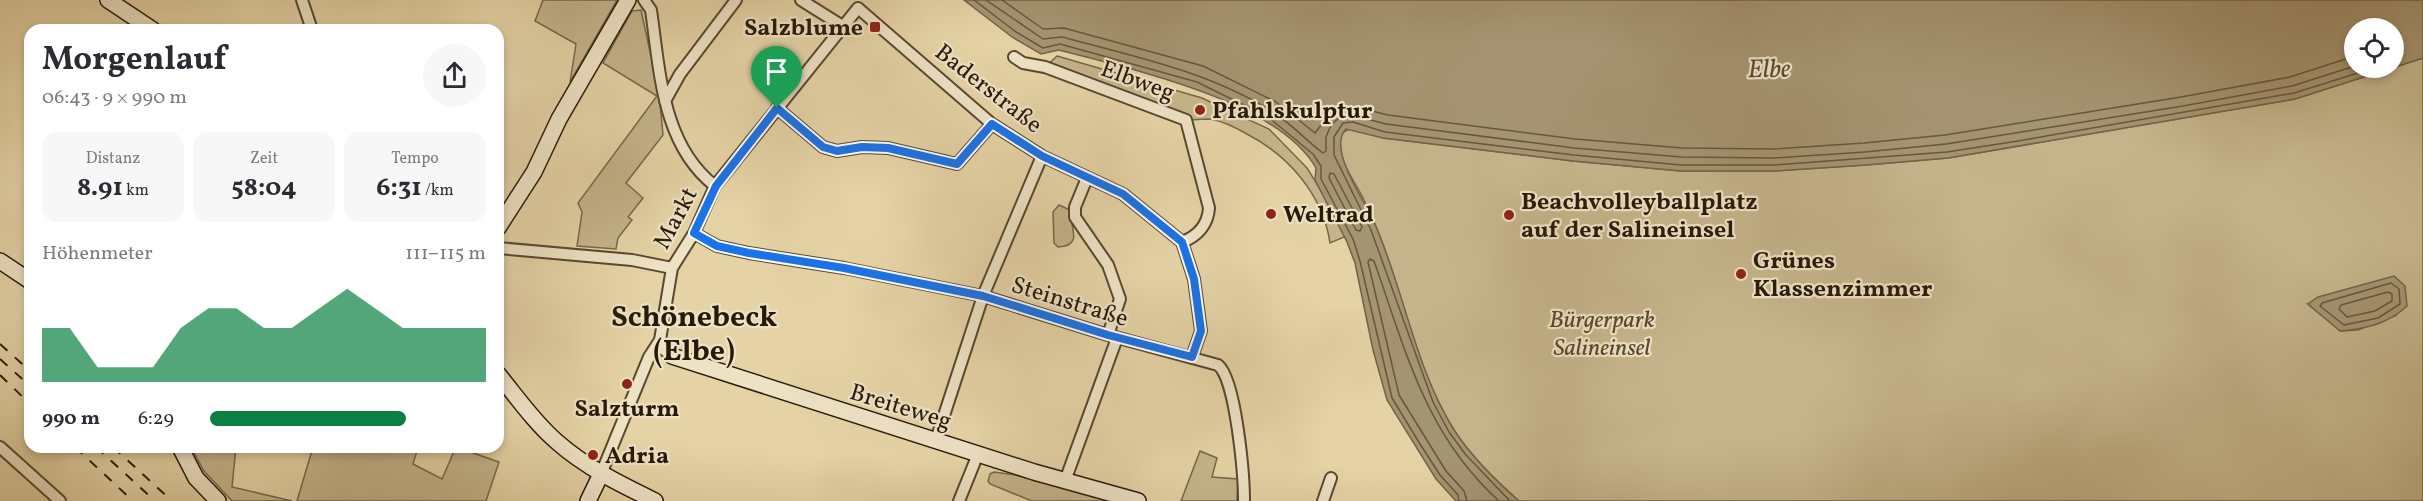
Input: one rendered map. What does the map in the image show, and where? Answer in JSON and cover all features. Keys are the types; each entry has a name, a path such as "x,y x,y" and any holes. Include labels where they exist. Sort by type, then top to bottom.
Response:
{"street":[{"path":"108,0 144,24"},
{"path":"302,0 310,24"},
{"path":"504,219 534,172 559,120 627,0"},
{"path":"644,0 651,10 665,101 678,141 700,171 716,186"},
{"path":"665,101 680,74 736,0"},
{"path":"801,0 844,27"},
{"name":"Markt","path":"660,340 672,268 694,233 716,186 858,8"},
{"name":"Baderstraße","path":"858,8 992,124 1042,156 1123,194 1182,242"},
{"name":"Elbweg","path":"1014,57 1023,63 1045,67 1186,120 1209,208 1208,217 1196,235 1182,242"},
{"path":"777,108 823,147 837,151 862,147 888,148 957,164 992,124"},
{"path":"936,440 983,296 1042,156"},
{"path":"1065,481 1112,337 1120,299 1108,265 1076,217 1075,207 1087,178"},
{"name":"Steinstraße","path":"694,233 717,246 983,296 1112,337 1192,357 1221,368 1230,384 1242,466 1244,501"},
{"path":"1182,242 1194,279 1201,331 1192,357"},
{"path":"504,249 632,260 672,268"},
{"path":"0,261 24,277"},
{"path":"588,501 648,360 660,340"},
{"name":"Breiteweg","path":"660,340 664,350 672,356 978,454 1138,501"},
{"path":"504,381 554,440 601,474 655,501"},
{"path":"0,447 60,501"},
{"path":"183,453 196,478 218,501"},
{"path":"959,501 978,454"},
{"path":"1323,501 1332,478"}],"green space":[{"path":"543,0 617,0 570,82 576,44 535,21"},
{"path":"641,10 659,93 663,135 626,183 643,198 628,217 632,220 618,238 616,249 577,246 582,212 578,203 657,96 603,63 632,11"},
{"path":"1057,56 1202,98 1269,129 1307,168 1349,235 1330,243 1320,208 1311,192 1289,164 1260,142 1224,123 1210,119 1186,120 1045,67"},
{"name":"Bürgerpark Salineinsel","path":"2423,58 2423,501 1519,501 1468,450 1439,403 1416,346 1377,228 1346,168 1340,142 1342,133 1351,128 1383,138 1573,161 1681,171 1774,171 1948,158 2295,99 2361,78 2404,78 2404,64","holes":["2308,304 2397,315 2358,330 2341,331"]},
{"path":"1059,205 1070,210 1074,234 1071,243 1058,247 1054,243 1053,212"},
{"path":"1200,451 1217,458 1212,477 1238,479 1237,501 1181,501"},
{"path":"194,453 235,453 232,487 292,501 232,501 204,471"},
{"path":"311,453 416,453 413,464 442,479 453,453 473,453 499,462 486,501 297,501"},
{"path":"994,472 1016,475 1112,501 1032,501 990,484 988,481 990,474"}],"water":[{"name":"Elbe","path":"964,0 2423,0 2423,58 2404,64 2404,18 2344,18 2344,78 2361,78 2295,99 1948,158 1774,171 1681,171 1573,161 1383,138 1346,129 1341,138 1344,161 1384,246 1419,353 1440,405 1468,449 1519,501 1456,501 1436,479 1387,400 1373,350 1355,263 1347,242 1315,180 1316,168 1297,144 1269,124 1236,106 1200,91 1124,67 1059,50 1041,54 1012,37"},
{"path":"2394,276 2405,286 2407,306 2392,317 2376,324 2340,331 2308,304 2318,297"}],"railway":[{"path":"0,344 24,366"},
{"path":"0,359 24,381"},
{"path":"0,375 24,398"},
{"path":"81,453 133,501"},
{"path":"103,453 155,501"},
{"path":"120,453 172,501"}],"place":[{"name":"Salzblume","path":"875,27"},
{"name":"Pfahlskulptur","path":"1200,110"},
{"name":"Weltrad","path":"1271,214"},
{"name":"Beachvolleyballplatz auf der Salineinsel","path":"1509,215"},
{"name":"Grünes Klassenzimmer","path":"1741,274"},
{"name":"Salzturm","path":"627,384"},
{"name":"Adria","path":"593,455"}],"district":[{"name":"Schönebeck (Elbe)","path":"694,333"}],"route":[{"path":"777,108 823,147 837,151 862,147 888,148 957,164 992,124 1042,156 1123,194 1156,218 1182,242 1185,249 1194,279 1201,331 1192,357 1108,335 983,296 844,268 749,253 717,246 694,233 716,186 777,108"}]}
